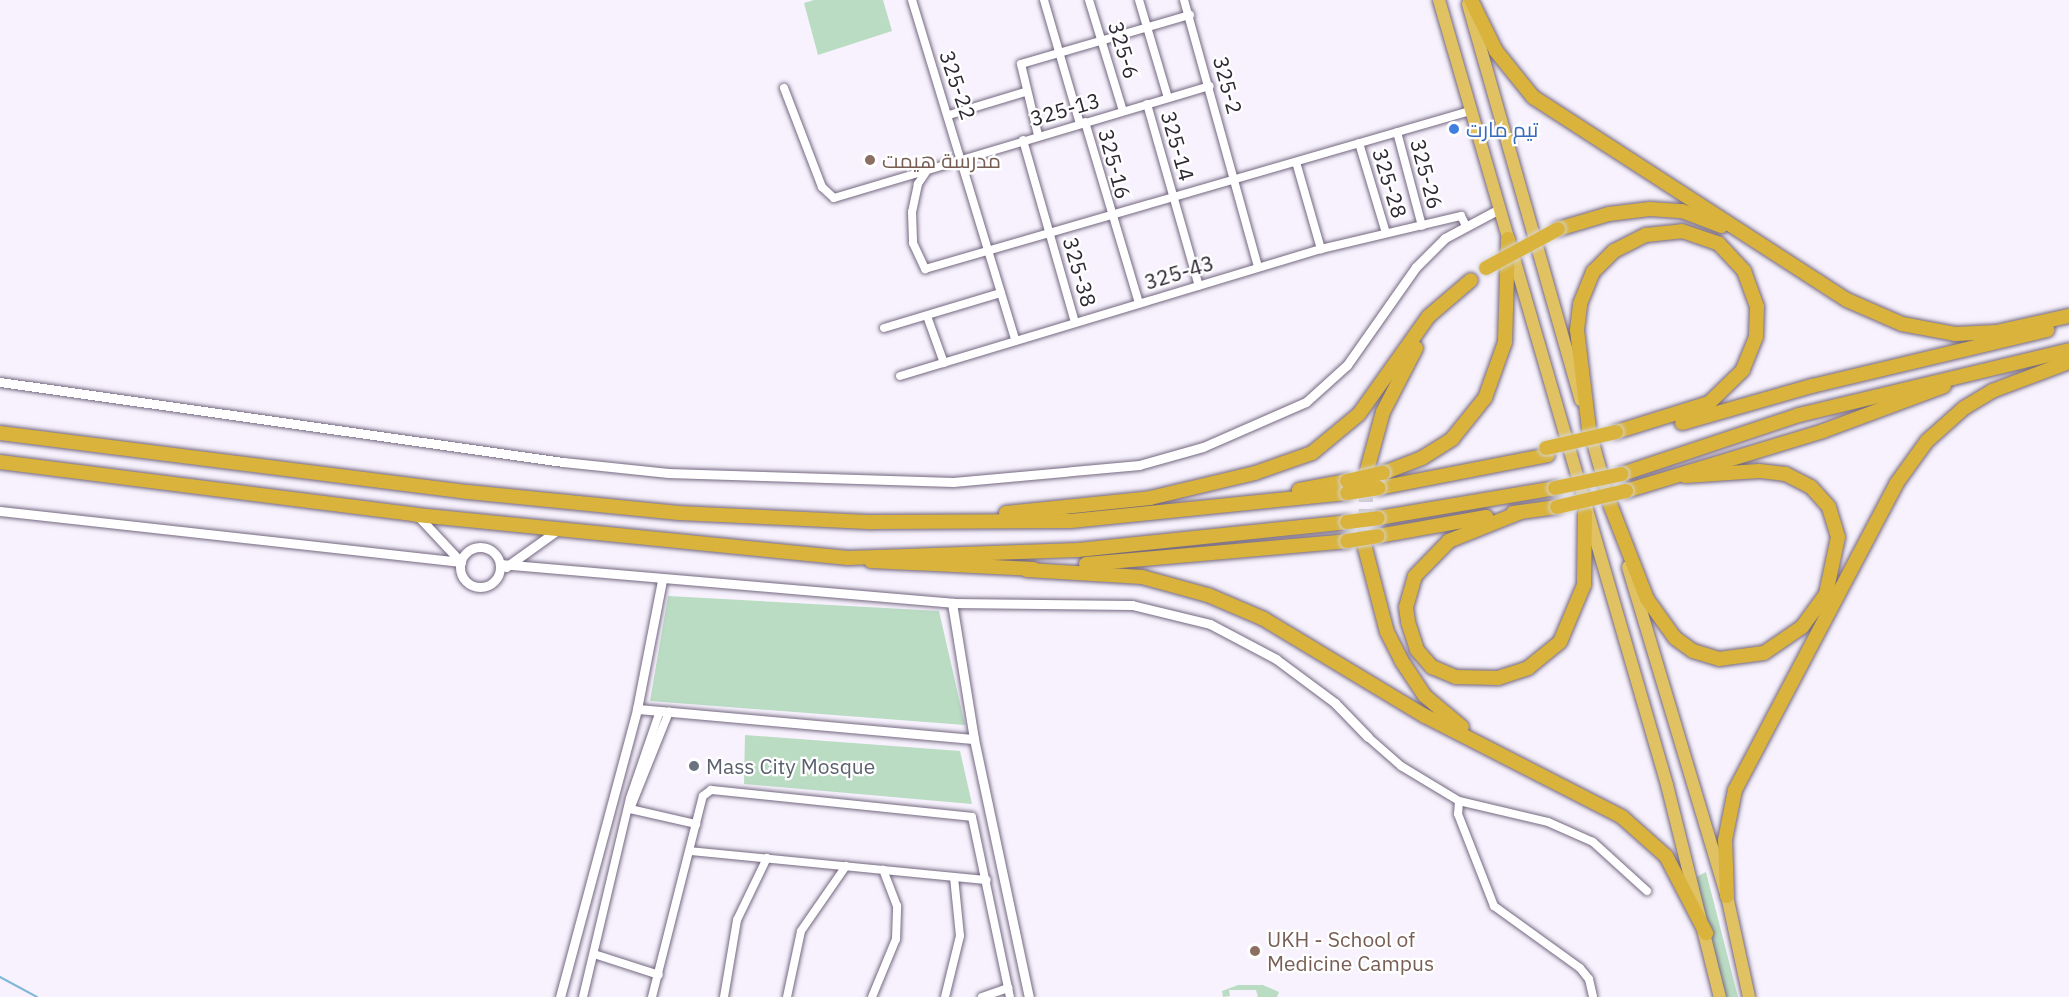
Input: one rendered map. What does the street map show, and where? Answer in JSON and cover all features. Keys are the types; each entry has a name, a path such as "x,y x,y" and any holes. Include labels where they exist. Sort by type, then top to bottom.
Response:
{"highway":[{"path":"1439,0 1585,513 1646,713 1706,933 1720,997"},
{"path":"1469,0 1496,51 1533,98 1847,300 1923,330 1984,333 2069,315"},
{"path":"1469,0 1610,504 1726,896 1749,997"},
{"path":"873,522 1134,501 1294,461 1322,447 1346,428 1429,316 1486,268 1558,229 1626,211 1661,210 1700,217 1753,240"},
{"path":"1589,429 1577,330 1582,295 1593,272 1614,251 1646,235 1682,231 1719,244 1744,271 1757,307 1756,337 1743,370 1708,404 1616,436"},
{"path":"1347,487 1436,451 1463,428 1485,398 1505,342 1508,239"},
{"path":"1367,470 1393,387 1422,339 1471,280"},
{"path":"0,433 479,493 679,513 873,522 1143,516 1347,487 1379,488 1469,472 2069,323"},
{"path":"848,558 1078,550 1378,518 1555,488 1622,474 1798,415 1990,367 2069,350"},
{"path":"1726,896 1725,840 1735,790 1896,484 1927,441 1964,408 1992,391 2069,362"},
{"path":"1027,570 1347,541 1557,507 1685,476 1890,408 1990,367"},
{"path":"0,462 417,514 559,529 848,558 1142,577 1236,605 1425,716 1570,788 1622,817 1666,856 1706,933"},
{"path":"1610,504 1647,599 1675,638 1693,651 1719,659 1764,653 1797,632 1826,594 1838,537 1829,507 1811,488 1785,474 1758,471 1685,476"},
{"path":"1521,512 1458,535 1438,550 1415,576 1406,607 1408,622 1418,650 1432,667 1456,677 1498,678 1528,668 1560,642 1584,585 1585,513"},
{"path":"1364,544 1387,632 1412,680 1452,720 1505,755"}],"street":[{"name":"325-22","path":"912,0 963,157 1015,339"},
{"name":"325-16","path":"1044,0 1109,214 1139,303"},
{"name":"325-6","path":"1089,0 1123,111"},
{"path":"1139,0 1168,98"},
{"name":"325-2","path":"1184,0 1210,86 1258,267"},
{"path":"1038,135 1025,92 1020,65 1059,51 1190,15"},
{"name":"325-13","path":"784,88 822,187 834,198 930,166 1210,86"},
{"path":"949,115 1025,92"},
{"name":"325-14","path":"1147,104 1199,286"},
{"path":"930,166 918,184 912,212 914,243 925,269 1470,111"},
{"name":"325-26","path":"1397,132 1422,226"},
{"name":"325-38","path":"1023,140 1076,322"},
{"name":"325-28","path":"1359,143 1386,233"},
{"path":"1296,162 1321,249"},
{"path":"0,382 563,462 668,473 953,482 1139,465 1203,447 1306,402 1347,365 1416,267 1445,238 1499,208"},
{"name":"325-43","path":"900,376 1015,339 1321,249 1461,216 1466,226"},
{"path":"884,328 1001,293"},
{"path":"927,316 944,363"},
{"path":"0,511 461,562"},
{"path":"417,514 461,562 462,576 478,587 491,584 502,567 559,529"},
{"path":"461,562 468,552 480,548 491,551 502,567"},
{"path":"502,567 952,603 1132,605 1210,624 1276,659 1335,703 1368,737 1401,766 1460,801 1576,833 1620,861 1647,891"},
{"path":"560,997 637,709 662,580"},
{"path":"952,603 974,739 1029,997"},
{"path":"637,709 974,739"},
{"path":"583,997 630,809 664,711"},
{"path":"652,997 703,796 711,790 966,815 976,823 1010,997"},
{"path":"1460,801 1458,814 1494,906 1580,968 1589,979 1593,997"},
{"path":"630,809 696,824"},
{"path":"690,851 987,880"},
{"path":"724,997 737,921 767,858"},
{"path":"787,997 801,931 846,866"},
{"path":"872,997 897,939 897,906 883,870"},
{"path":"945,997 960,936 954,877"},
{"path":"594,954 659,972"},
{"path":"658,997 659,972"},
{"path":"982,997 1008,988"}],"green space":[{"path":"814,0 883,0 892,31 818,55 804,3"},
{"path":"668,596 939,611 965,725 650,701"},
{"path":"745,735 960,751 972,804 744,784"},
{"path":"1706,872 1738,997 1726,997 1696,877"},
{"path":"1238,985 1263,985 1279,992 1277,997 1258,997 1256,990 1229,990 1230,996 1223,997 1222,991"}],"waterway":[{"path":"0,977 37,997"}],"tunnel":[{"path":"1364,544 1367,478"}],"place":[{"name":"تيم مارت","path":"1454,129"},
{"name":"مدرسة هيمت","path":"870,160"},
{"name":"Mass City Mosque","path":"694,766"},
{"name":"UKH - School of Medicine Campus","path":"1255,951"}]}
